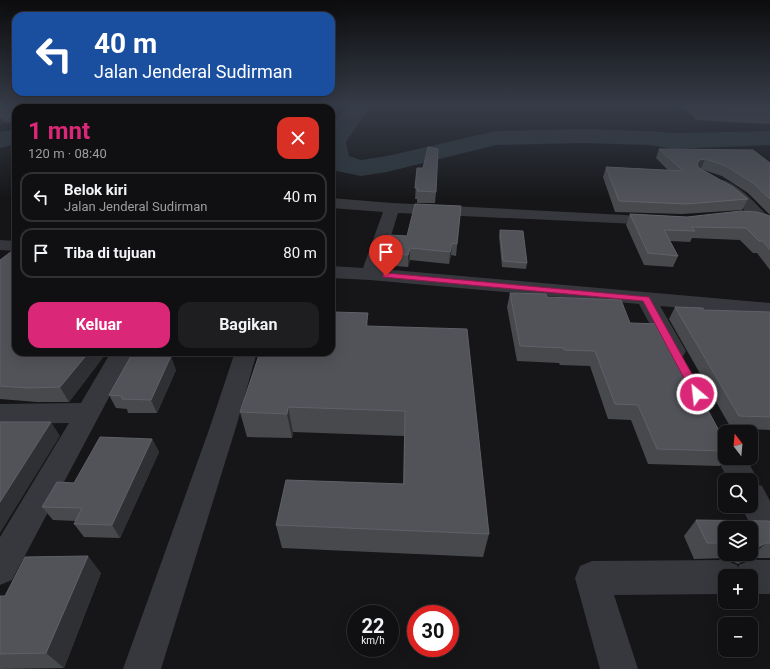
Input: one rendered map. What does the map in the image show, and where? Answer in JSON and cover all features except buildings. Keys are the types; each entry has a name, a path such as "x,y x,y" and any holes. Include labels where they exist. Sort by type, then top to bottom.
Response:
{"street":[{"path":"706,177 723,185 747,203 763,220"},
{"path":"335,203 392,208 674,221"},
{"path":"370,274 392,208"},
{"path":"736,216 763,220"},
{"path":"0,245 12,246"},
{"path":"335,272 770,309"},
{"path":"646,298 684,369"},
{"path":"0,568 89,413 120,356"},
{"path":"142,669 223,427 245,356"},
{"path":"0,414 89,413"},
{"path":"758,508 770,531"},
{"path":"620,669 592,578 718,577"},
{"path":"758,577 770,577"}],"waterway":[{"path":"335,154 339,161 347,165 361,168 387,164 496,138 530,137"},
{"path":"623,137 674,141 770,138"},
{"path":"0,140 12,138"}],"route":[{"path":"386,276 646,298 697,394"}]}
